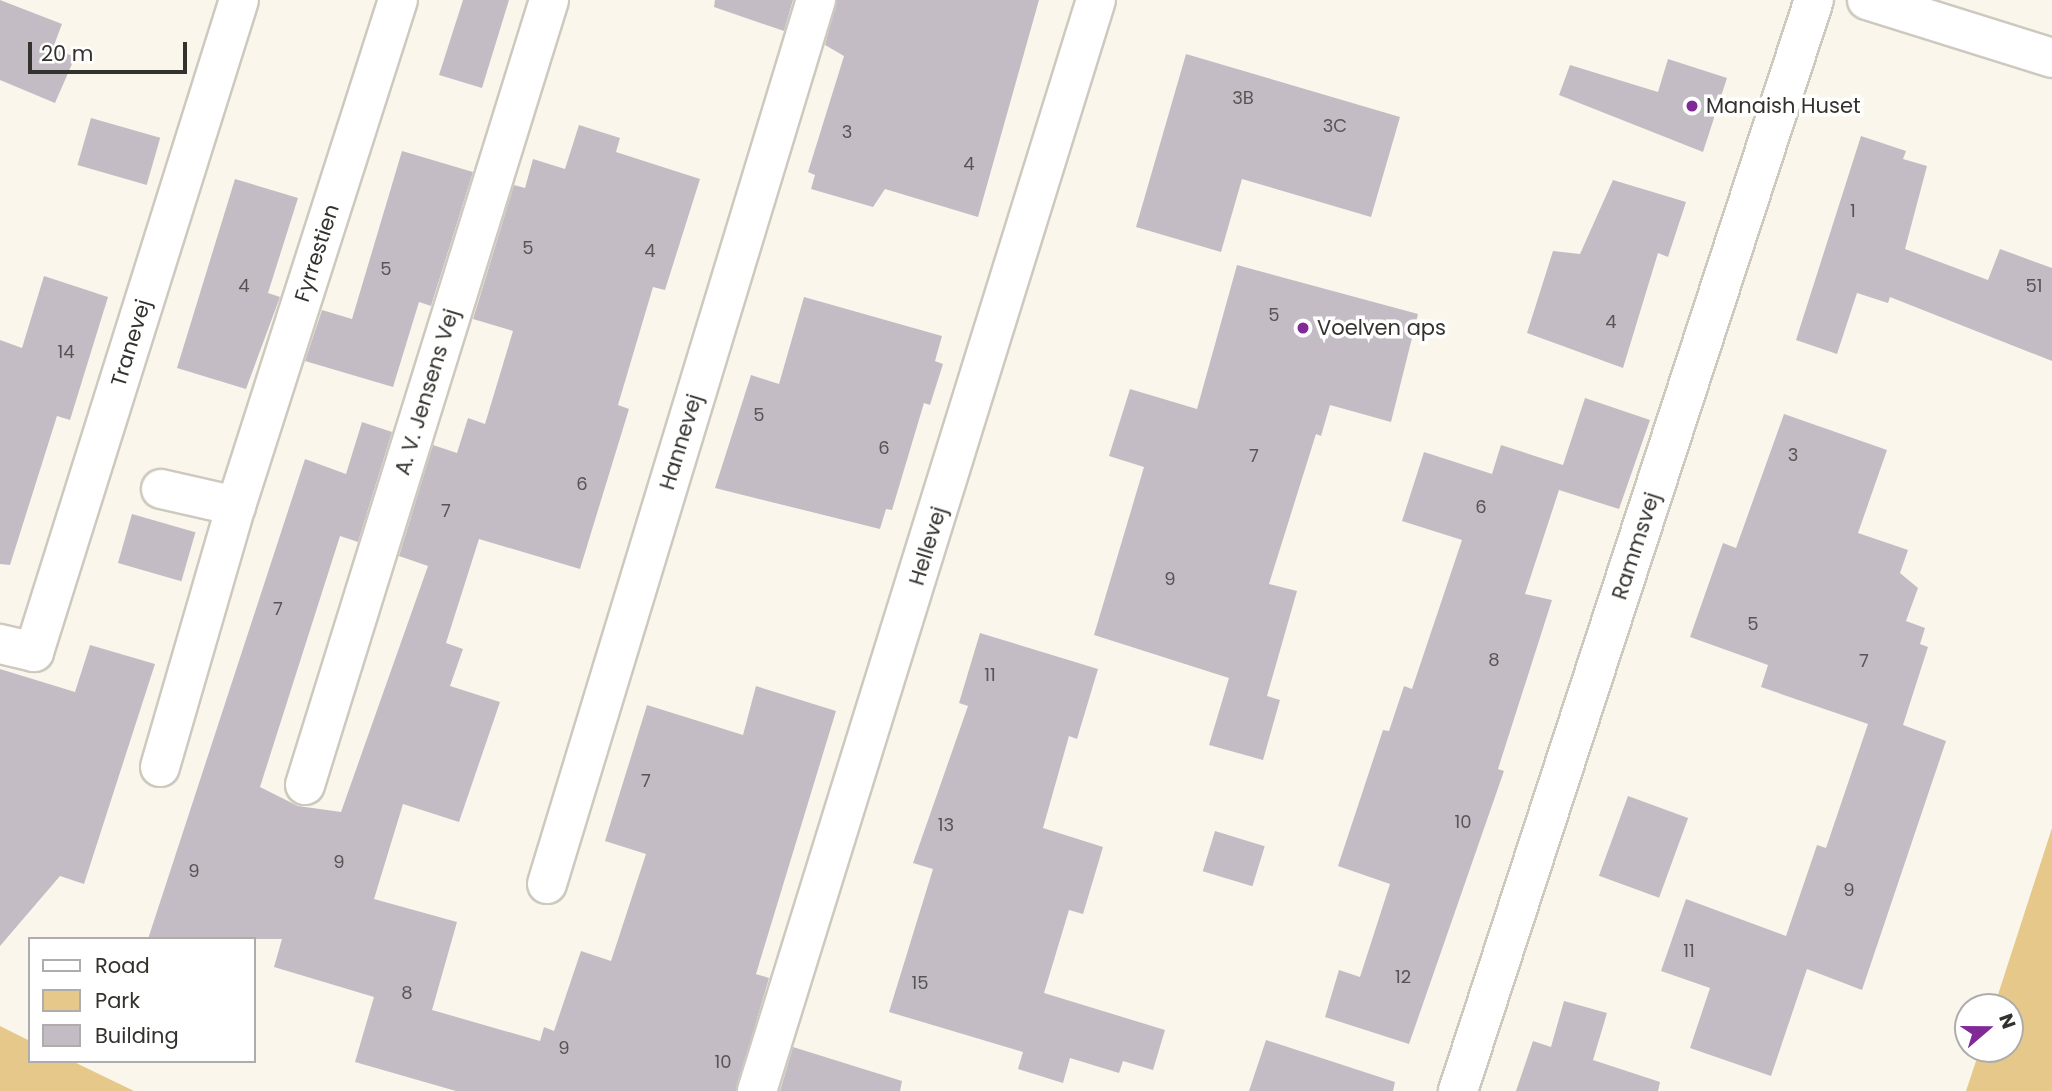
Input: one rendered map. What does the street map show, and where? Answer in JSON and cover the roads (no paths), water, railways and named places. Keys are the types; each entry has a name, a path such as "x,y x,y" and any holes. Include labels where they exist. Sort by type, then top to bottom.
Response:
{"street":[{"name":"Tranevej","path":"0,644 34,652 239,0"},
{"name":"Fyrrestien","path":"160,767 236,506 398,0"},
{"name":"A. V. Jensens Vej","path":"305,785 549,0"},
{"name":"Hannevej","path":"547,884 816,0"},
{"name":"Hellevej","path":"757,1091 1096,0"},
{"name":"Rammsvej","path":"1458,1091 1814,0"},
{"path":"1867,0 2052,58"},
{"path":"161,489 236,506"}],"place":[{"name":"Manaish Huset","path":"1692,106"},
{"name":"Voelven aps","path":"1303,328"}]}
